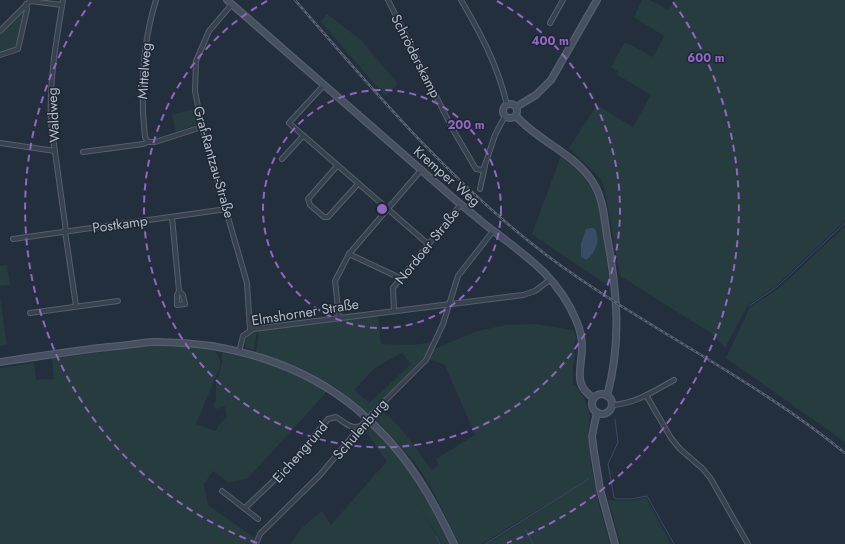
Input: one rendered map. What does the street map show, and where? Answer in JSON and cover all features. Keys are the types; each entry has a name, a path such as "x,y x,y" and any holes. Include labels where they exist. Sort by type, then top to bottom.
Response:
{"main road":[{"path":"516,107 536,95 551,80 597,0"},
{"name":"Kremper Weg","path":"230,2 461,204 493,231 531,259 551,279 568,303 579,328 582,346 580,382 584,391 594,398"},
{"path":"512,104 518,111 516,116 510,118 505,116 503,110 508,105 512,104"},
{"path":"516,116 535,135 578,164 591,178 602,202 614,274 617,308 614,366 607,396"},
{"path":"0,362 152,342 196,343 239,352 307,376 333,390 359,411 398,449 422,482 454,544"},
{"path":"597,412 607,412 612,405 611,400 607,396 601,394 594,398 593,405 597,412 592,436 600,489 615,544"}],"street":[{"path":"0,31 26,4 35,0 62,5"},
{"name":"Waldweg","path":"63,0 51,74 51,123 76,306"},
{"name":"Mittelweg","path":"148,142 145,138 142,112 142,74 147,34 156,0"},
{"name":"Schröderskamp","path":"388,0 467,156 474,168 484,168"},
{"path":"461,0 491,53 508,105"},
{"path":"550,23 563,0"},
{"name":"Graf-Rantzau-Straße","path":"230,2 209,31 196,61 195,91 202,127 227,209 247,283 250,330"},
{"path":"0,55 18,49 27,9 26,4"},
{"path":"324,85 289,124 428,244"},
{"path":"480,189 484,168 495,135 505,116"},
{"path":"82,152 155,142 202,127"},
{"path":"282,159 303,136"},
{"path":"0,143 55,151"},
{"path":"337,166 308,199 310,205 324,218 328,217 358,184"},
{"path":"339,318 334,281 349,254 422,170"},
{"name":"Nordoer Straße","path":"394,311 392,289 461,204"},
{"name":"Postkamp","path":"13,239 227,209"},
{"path":"172,217 179,291"},
{"name":"Schulenburg","path":"256,544 260,534 327,468 360,426 426,360 436,341 450,305 458,276 493,231"},
{"path":"349,254 400,278"},
{"name":"Elmshorner Straße","path":"239,352 243,336 250,330 528,294 535,291 551,279"},
{"path":"30,313 118,301"},
{"path":"612,405 627,404 674,380"},
{"path":"646,395 671,438 703,469 711,479 748,544"},
{"name":"Eichengrund","path":"245,508 290,466 329,419 337,418 355,428 360,426"},
{"path":"222,490 258,519"}],"green space":[{"path":"642,0 650,0 668,10 674,0 845,0 845,221 777,285 748,305 725,348 711,333 620,276 605,190 601,179 569,148 597,105 633,127 651,95 616,74 618,71 611,67 625,42 653,57 664,36 634,17"},
{"path":"22,10 25,11 17,47 0,53 0,34"},
{"path":"327,14 361,40 398,84 385,96 321,22"},
{"path":"194,109 198,124 176,132 172,115"},
{"path":"561,156 583,176 594,194 601,219 606,248 610,287 532,234"},
{"path":"845,226 845,442 726,358 750,307 779,288"},
{"path":"7,265 10,285 0,286 0,266"},
{"path":"0,297 7,345 0,346"},
{"path":"378,316 381,344 413,345 433,342 428,353 369,414 333,385 248,478 229,483 213,471 204,484 208,505 255,538 253,544 0,544 0,368 34,363 36,380 54,379 52,359 148,346 187,346 215,351 220,360 220,366 196,424 216,431 220,423 227,418 225,407 221,406 219,409 213,407 216,399 216,386 222,363 222,352 255,359 259,330","holes":["402,353 411,364 369,403 354,390 376,367"]},
{"path":"536,324 573,330 576,337 574,346 575,355 573,367 573,386 576,386 585,400 590,416 588,432 591,464 599,505 610,544 487,544 588,480 588,478 482,544 459,544 431,487 417,465 374,417 380,411 394,421 432,470 439,465 436,459 475,435 445,365 429,359 434,349 477,331 507,325"},
{"path":"257,331 254,350 246,347 245,342 248,335"},
{"path":"366,423 372,427 403,461 429,501 450,544 441,544 435,531 412,497 435,532 439,544 290,544 302,528 322,511 331,525 387,461 364,429"},
{"path":"646,497 671,544 621,544 608,500 631,501"}],"water":[{"path":"594,228 596,232 597,241 595,250 586,260 581,257 581,243 586,229"}],"waterway":[{"path":"749,306 778,286 845,223"},
{"path":"615,419 618,442 608,464 614,497 616,499 631,499 647,496 674,544"},
{"path":"485,544 588,478"},
{"path":"525,529 533,544"},
{"path":"436,536 440,544"}],"railway":[{"path":"295,0 383,101 413,133 476,196 510,226 545,254 582,280 619,305 772,400 845,453"}]}
